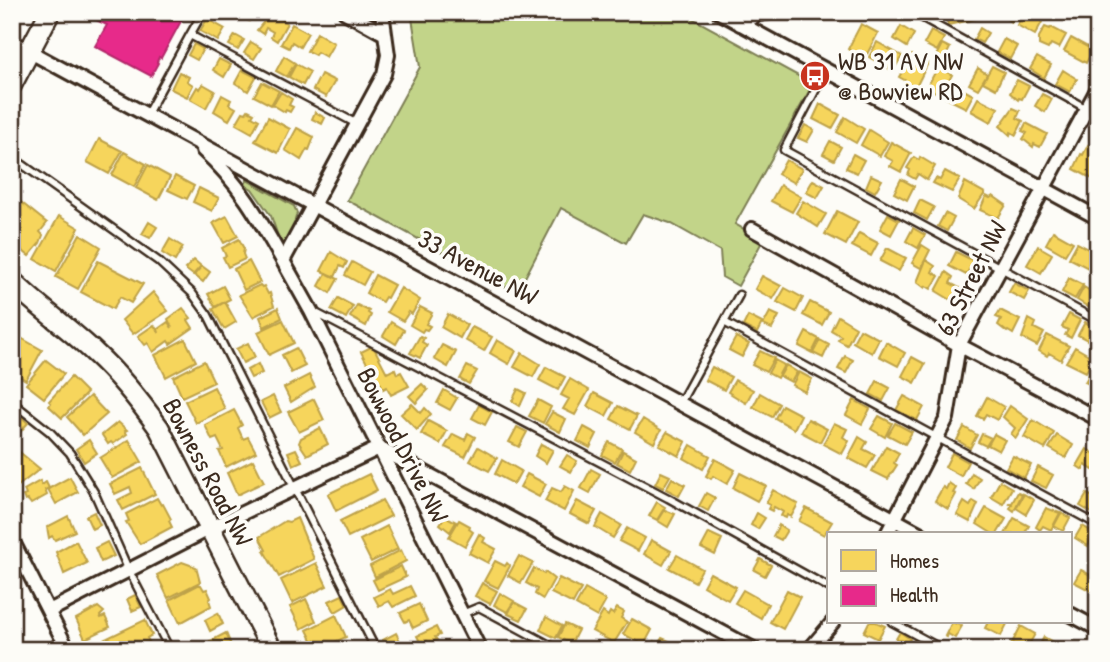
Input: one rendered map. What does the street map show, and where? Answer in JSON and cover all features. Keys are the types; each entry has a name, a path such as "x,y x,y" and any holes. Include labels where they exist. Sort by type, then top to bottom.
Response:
{"street":[{"path":"12,84 21,47 50,12"},
{"path":"345,12 385,34"},
{"path":"283,261 384,74 388,55 382,12"},
{"path":"719,12 1098,218"},
{"path":"740,24 758,14 770,12"},
{"name":"33 Avenue NW","path":"21,47 917,532"},
{"name":"63 Street NW","path":"888,532 947,418 959,345 1044,189 1092,112 1098,88"},
{"name":"Bowwood Drive NW","path":"184,134 226,170 253,208 311,311 480,650"},
{"path":"752,229 1098,419"},
{"name":"Bowness Road NW","path":"12,281 31,300 93,350 137,397 159,428 272,650"},
{"path":"49,611 211,528 379,448 755,650"},
{"path":"12,540 68,650"},
{"path":"1072,615 1098,629"},
{"path":"809,650 831,624"}],"lane":[{"path":"147,114 203,12"},
{"path":"912,12 1092,112"},
{"path":"190,35 357,124"},
{"path":"826,70 784,150 1098,321"},
{"path":"12,157 159,261 192,293 208,315 376,650"},
{"path":"680,402 739,295"},
{"path":"311,311 656,491 827,586"},
{"path":"724,322 1098,525"},
{"path":"12,402 50,432 69,453 94,492 129,571 170,650"},
{"path":"462,614 479,607 559,650"},
{"path":"896,624 944,650"}],"green space":[{"path":"411,12 681,12 813,84 735,224 763,240 738,286 722,277 720,251 670,223 643,214 626,243 561,208 517,293 347,200 420,67"},
{"path":"247,180 294,206 297,213 295,220 298,222 285,244 280,242 271,216 252,189 245,185"}],"building: Homes":[{"path":"241,12 258,12 254,20 251,18 249,21 240,16"},
{"path":"945,12 979,12 980,18 948,25"},
{"path":"997,12 1016,12 1011,22"},
{"path":"1018,12 1027,12 1042,22 1035,35 1017,25 1019,21 1015,19"},
{"path":"271,13 283,18 287,23 277,41 271,37 273,32 266,28 263,34 257,30"},
{"path":"207,19 225,29 218,41 200,31"},
{"path":"292,24 308,33 300,47 292,42 289,48 281,44"},
{"path":"861,24 878,33 865,58 848,49"},
{"path":"901,26 914,34 907,47 894,39"},
{"path":"1045,27 1051,27 1066,35 1059,48 1051,44 1048,49 1039,45 1039,37"},
{"path":"980,28 988,33 982,43 974,39"},
{"path":"931,31 944,38 937,51 924,44"},
{"path":"317,33 334,43 326,57 307,51"},
{"path":"235,35 244,40 238,50 229,45"},
{"path":"1071,38 1093,50 1086,63 1064,51"},
{"path":"1004,39 1017,46 1010,59 997,52"},
{"path":"251,42 261,48 254,59 244,53"},
{"path":"877,42 902,56 893,71 869,57"},
{"path":"194,44 203,49 197,60 188,55"},
{"path":"942,44 950,48 944,60 936,56"},
{"path":"912,55 928,63 916,87 905,84 906,81 899,77"},
{"path":"284,56 295,63 287,77 276,71"},
{"path":"1037,57 1051,65 1044,78 1030,69"},
{"path":"219,59 231,65 224,77 213,70"},
{"path":"296,64 310,72 303,85 289,77"},
{"path":"992,66 1004,72 996,89 983,82"},
{"path":"938,67 952,75 941,95 927,87"},
{"path":"978,68 987,74 978,89 969,84"},
{"path":"242,70 256,77 248,91 235,83"},
{"path":"1063,70 1077,79 1070,92 1055,84"},
{"path":"179,72 189,77 187,81 193,85 187,97 171,89"},
{"path":"321,74 335,81 326,97 313,90"},
{"path":"1017,80 1029,86 1022,99 1018,100 1010,93"},
{"path":"262,82 279,91 271,105 254,96"},
{"path":"955,82 973,95 966,108 946,98"},
{"path":"203,84 215,91 206,108 190,99 197,87 200,89"},
{"path":"281,92 292,99 289,105 293,107 290,112 273,105"},
{"path":"1042,94 1052,99 1045,112 1035,106"},
{"path":"222,95 231,100 229,104 236,108 229,120 214,111"},
{"path":"978,98 998,108 991,122 971,111"},
{"path":"820,104 840,115 832,129 813,119"},
{"path":"1013,108 1020,111 1017,118 1023,121 1016,135 1011,132 1010,135 1000,126"},
{"path":"248,110 259,120 252,133 236,124 243,112"},
{"path":"315,112 325,118 322,124 312,119"},
{"path":"268,117 290,129 278,153 255,141"},
{"path":"845,117 864,129 856,143 837,132"},
{"path":"1026,123 1047,134 1040,147 1034,144 1033,147 1023,139 1027,133 1022,131"},
{"path":"1098,123 1098,142 1090,138"},
{"path":"805,125 814,130 807,142 798,138"},
{"path":"297,128 314,137 301,160 285,150"},
{"path":"869,130 888,142 880,156 861,145"},
{"path":"99,139 122,151 109,174 87,162"},
{"path":"830,141 841,147 834,160 823,154"},
{"path":"891,142 911,153 901,172 890,166 893,161 884,156"},
{"path":"1088,145 1098,150 1098,182 1074,169"},
{"path":"124,152 146,164 134,187 112,175"},
{"path":"853,154 864,160 857,173 846,168"},
{"path":"914,157 919,160 920,157 935,166 927,180 918,174 915,179 908,175 910,170 907,168"},
{"path":"786,160 802,169 794,183 778,174"},
{"path":"148,165 170,177 158,200 136,188"},
{"path":"945,171 960,179 952,192 933,183 936,178 940,180"},
{"path":"871,175 882,180 875,192 866,187"},
{"path":"175,176 194,186 187,199 168,190"},
{"path":"901,179 914,186 907,200 894,193"},
{"path":"813,180 824,186 817,198 806,192"},
{"path":"965,182 985,193 974,209 958,199"},
{"path":"780,185 801,197 792,212 771,201"},
{"path":"199,188 219,198 212,211 193,202"},
{"path":"12,195 47,223 40,232 43,235 40,243 29,256 12,242"},
{"path":"986,196 993,196 1006,205 998,218 980,210"},
{"path":"920,200 934,207 927,220 914,213"},
{"path":"803,201 826,214 818,227 796,213"},
{"path":"837,211 858,222 846,245 825,234"},
{"path":"945,213 954,218 947,231 938,226"},
{"path":"888,214 899,220 891,235 880,229"},
{"path":"59,216 79,228 56,271 35,259"},
{"path":"227,216 238,236 224,243 213,223"},
{"path":"149,222 157,227 150,238 142,234"},
{"path":"913,228 925,235 918,248 906,241"},
{"path":"1053,231 1073,242 1065,255 1046,244"},
{"path":"859,233 878,243 871,256 852,246"},
{"path":"80,234 101,247 78,289 56,277"},
{"path":"170,239 183,247 175,261 162,253"},
{"path":"239,239 245,259 228,267 222,248"},
{"path":"1077,243 1098,254 1090,269 1069,258"},
{"path":"922,245 930,250 921,268 912,263"},
{"path":"1038,246 1052,254 1041,273 1027,265"},
{"path":"887,248 906,258 899,271 880,261"},
{"path":"331,252 347,262 344,268 340,266 335,277 321,271"},
{"path":"956,252 974,261 966,275 949,266"},
{"path":"194,260 201,266 193,275 185,269"},
{"path":"926,260 935,266 932,272 939,276 931,289 917,282"},
{"path":"98,261 143,284 131,303 120,297 113,309 81,292"},
{"path":"249,261 260,282 244,290 234,269"},
{"path":"352,262 370,272 363,285 345,275"},
{"path":"202,266 210,272 203,282 194,275"},
{"path":"946,272 953,277 950,283 963,290 956,303 936,291"},
{"path":"326,273 338,279 330,293 319,286"},
{"path":"375,275 394,285 382,302 366,293"},
{"path":"762,276 781,286 773,299 755,289"},
{"path":"1069,278 1083,285 1075,299 1062,292"},
{"path":"1014,283 1029,291 1024,300 1009,292"},
{"path":"260,285 270,293 274,306 253,317 239,295"},
{"path":"223,286 230,299 215,307 208,294"},
{"path":"1084,287 1097,295 1090,308 1077,300"},
{"path":"401,288 420,300 412,314 409,312 403,321 387,312"},
{"path":"785,288 803,298 796,312 777,302"},
{"path":"153,292 168,311 133,334 122,320"},
{"path":"338,298 353,306 346,318 331,310"},
{"path":"225,302 236,322 224,329 213,309"},
{"path":"810,302 829,312 822,325 803,315"},
{"path":"357,305 371,315 366,326 350,317"},
{"path":"420,307 432,313 426,324 430,326 422,332 410,325"},
{"path":"183,308 191,318 188,320 193,328 153,352 148,343 145,345 138,336 154,325 159,333 158,329 168,322 172,328 168,319"},
{"path":"278,308 282,318 264,327 260,317"},
{"path":"1000,310 1020,320 1013,334 998,325 1001,319 996,317"},
{"path":"770,312 779,316 772,329 763,325"},
{"path":"448,314 467,325 460,338 441,327"},
{"path":"1069,314 1080,320 1071,338 1065,335 1068,330 1062,327"},
{"path":"748,316 762,323 757,333 743,326"},
{"path":"838,316 856,327 847,345 838,340 841,336 831,330"},
{"path":"1029,319 1036,323 1034,328 1044,333 1037,346 1022,338"},
{"path":"283,320 294,343 269,355 258,332"},
{"path":"391,322 404,330 396,344 383,336"},
{"path":"1085,322 1098,329 1091,342 1078,335"},
{"path":"472,327 492,337 484,351 465,340"},
{"path":"860,329 879,339 872,353 853,342"},
{"path":"806,332 819,339 812,353 799,346"},
{"path":"1047,335 1069,346 1061,360 1039,351"},
{"path":"420,336 424,338 422,342 427,345 420,358 410,353"},
{"path":"736,337 749,344 742,357 729,350"},
{"path":"21,338 42,350 26,380 12,372 12,352"},
{"path":"185,339 196,361 166,377 155,355"},
{"path":"497,340 516,351 509,364 490,353"},
{"path":"820,340 829,345 823,358 813,353"},
{"path":"886,342 905,353 898,366 879,356"},
{"path":"248,343 255,357 243,363 236,349"},
{"path":"442,345 456,352 448,367 434,359"},
{"path":"373,346 387,373 395,369 397,374 401,372 409,386 391,395 387,387 383,389 381,384 379,386 361,352"},
{"path":"1075,347 1094,358 1086,372 1066,362"},
{"path":"296,348 305,366 291,373 282,355"},
{"path":"760,351 774,358 766,372 752,365"},
{"path":"522,353 540,364 533,377 514,367"},
{"path":"845,356 853,360 846,373 838,369"},
{"path":"912,357 925,364 915,383 902,376"},
{"path":"1098,358 1098,388 1085,382"},
{"path":"46,360 64,374 44,398 26,384"},
{"path":"775,360 784,365 777,378 768,373"},
{"path":"204,361 214,382 182,397 173,377"},
{"path":"258,364 262,373 251,378 247,370"},
{"path":"786,365 797,372 791,382 780,376"},
{"path":"467,366 477,371 469,384 460,379"},
{"path":"546,367 565,377 558,390 539,380"},
{"path":"712,367 731,377 724,390 705,380"},
{"path":"799,372 812,379 805,392 792,385"},
{"path":"309,375 315,387 291,402 284,388"},
{"path":"71,377 87,393 62,418 49,406 49,401"},
{"path":"570,379 589,390 575,415 563,409 569,399 561,395"},
{"path":"735,380 753,390 746,403 728,392"},
{"path":"877,381 890,388 883,401 870,394"},
{"path":"422,384 428,390 416,403 409,396"},
{"path":"214,387 225,409 196,423 185,401"},
{"path":"518,389 526,393 520,406 512,401"},
{"path":"444,390 457,398 450,410 437,403"},
{"path":"594,393 613,403 606,416 587,406"},
{"path":"760,393 779,404 772,417 753,407"},
{"path":"90,396 107,414 83,435 67,417"},
{"path":"273,396 281,412 269,418 261,402"},
{"path":"904,396 924,407 917,420 896,410"},
{"path":"987,397 1004,407 997,420 986,414 983,419 977,416"},
{"path":"314,399 324,420 299,432 288,412"},
{"path":"538,400 551,407 543,423 529,416"},
{"path":"854,400 870,409 862,424 846,415"},
{"path":"412,404 421,413 425,408 431,414 417,430 401,414"},
{"path":"479,405 492,412 485,425 472,418"},
{"path":"782,405 801,415 794,429 775,418"},
{"path":"618,406 637,416 630,429 611,419"},
{"path":"1010,406 1028,419 1016,438 1011,434 1015,428 1003,417"},
{"path":"234,410 242,425 238,428 243,439 248,437 256,452 226,467 219,451 223,450 217,438 212,440 205,425"},
{"path":"552,412 566,419 560,432 545,424"},
{"path":"18,414 28,423 13,440 12,421"},
{"path":"879,416 892,423 885,437 871,429"},
{"path":"643,419 661,430 654,443 635,432"},
{"path":"808,419 827,429 820,442 801,432"},
{"path":"1033,420 1054,433 1045,449 1024,437"},
{"path":"428,421 447,431 440,444 421,434"},
{"path":"118,422 127,430 127,434 113,444 108,444 102,435"},
{"path":"834,423 847,429 843,437 849,441 842,454 823,444"},
{"path":"895,423 912,432 905,444 888,435"},
{"path":"517,427 527,432 519,447 509,442"},
{"path":"584,427 597,434 590,448 577,441"},
{"path":"964,427 977,435 970,448 957,440"},
{"path":"320,428 328,444 307,455 299,443 301,438"},
{"path":"667,432 686,442 679,456 659,445"},
{"path":"468,433 475,437 465,457 445,447 453,434 465,440"},
{"path":"982,434 991,438 986,446 978,442"},
{"path":"994,434 1005,440 999,451 988,445"},
{"path":"1057,435 1073,445 1066,458 1049,448"},
{"path":"859,437 867,442 863,449 875,455 867,468 848,458"},
{"path":"89,440 97,453 84,462 76,449"},
{"path":"129,440 142,462 112,478 100,458"},
{"path":"609,442 622,449 615,462 602,455"},
{"path":"541,444 553,450 546,463 535,456"},
{"path":"691,445 710,456 703,469 684,458"},
{"path":"886,446 899,453 894,463 897,465 888,479 872,471"},
{"path":"478,447 497,458 489,471 470,461"},
{"path":"16,449 40,469 13,490 12,453"},
{"path":"296,449 302,461 293,465 288,452"},
{"path":"1087,449 1098,456 1093,470 1085,465 1083,470 1077,466"},
{"path":"623,451 636,458 630,470 617,463"},
{"path":"952,453 968,462 961,476 945,467"},
{"path":"567,455 577,461 571,472 560,466"},
{"path":"1013,456 1031,465 1024,478 1006,468"},
{"path":"715,459 735,470 727,484 713,476 711,479 706,476"},
{"path":"253,460 264,482 237,495 227,473"},
{"path":"502,460 521,471 514,484 495,474"},
{"path":"1038,467 1053,475 1046,488 1031,481"},
{"path":"142,468 155,494 123,510 118,500 132,493 130,487 115,494 110,484"},
{"path":"591,469 600,474 590,493 581,488"},
{"path":"661,472 670,476 663,488 655,484"},
{"path":"740,473 766,486 757,501 733,488"},
{"path":"972,473 980,478 974,489 966,484"},
{"path":"369,474 377,490 336,511 328,494"},
{"path":"527,474 546,484 539,497 520,487"},
{"path":"70,477 78,492 56,504 48,489"},
{"path":"672,478 685,485 679,496 666,489"},
{"path":"40,481 42,485 46,482 49,488 45,490 47,495 31,504 28,500 25,501 24,490"},
{"path":"1000,481 1012,488 1003,504 991,497"},
{"path":"949,483 956,488 953,493 956,494 948,509 935,501 943,487 946,489"},
{"path":"565,486 574,491 564,511 545,501 552,488 561,492"},
{"path":"773,490 798,504 791,517 781,516 783,512 774,507 772,511 768,509 770,505 766,503"},
{"path":"1018,492 1022,494 1014,511 1008,503 1012,503"},
{"path":"706,493 715,498 708,511 699,506"},
{"path":"1024,494 1034,500 1026,514 1016,508"},
{"path":"1087,494 1098,499 1092,513 1080,506"},
{"path":"157,498 171,519 169,521 172,527 140,544 126,522 129,521 126,514"},
{"path":"382,500 391,516 348,537 340,521"},
{"path":"577,501 596,511 589,524 570,514"},
{"path":"973,501 978,504 970,522 957,515 964,502 970,506"},
{"path":"657,502 665,507 657,520 649,516"},
{"path":"806,508 832,522 824,535 799,521"},
{"path":"986,508 1006,519 998,532 990,532 977,524"},
{"path":"1046,508 1060,513 1051,530 1043,526 1040,530 1036,527"},
{"path":"665,510 675,514 668,527 658,521"},
{"path":"94,512 100,525 92,529 86,516"},
{"path":"757,513 765,518 758,529 751,525"},
{"path":"1061,513 1070,518 1063,531 1054,526"},
{"path":"602,514 621,525 613,538 595,527"},
{"path":"68,516 75,531 55,540 52,536 49,538 47,527"},
{"path":"445,516 456,522 450,532 440,524"},
{"path":"297,518 314,559 279,577 259,537 285,521"},
{"path":"1014,518 1029,526 1025,532 1006,532"},
{"path":"459,520 470,526 469,529 473,532 465,546 449,537"},
{"path":"779,525 787,530 781,540 773,536"},
{"path":"387,526 398,549 371,562 360,540"},
{"path":"1082,526 1095,533 1088,546 1075,538"},
{"path":"627,528 645,538 638,551 619,541"},
{"path":"709,533 722,539 715,555 701,548"},
{"path":"479,534 485,538 483,542 496,549 488,563 469,553"},
{"path":"651,540 671,551 663,565 644,554"},
{"path":"76,541 87,563 64,574 56,552"},
{"path":"107,542 114,556 101,562 95,548"},
{"path":"401,550 406,561 375,577 370,566"},
{"path":"677,555 702,569 695,582 669,568"},
{"path":"519,556 533,563 521,583 508,576"},
{"path":"760,559 771,565 765,576 754,570"},
{"path":"495,561 510,566 498,588 484,581"},
{"path":"182,562 196,567 200,582 168,598 157,575"},
{"path":"316,563 327,586 292,603 281,580"},
{"path":"401,566 406,577 378,590 373,580"},
{"path":"534,568 554,579 543,599 535,594 537,589 526,583"},
{"path":"1081,570 1098,579 1091,591 1074,582"},
{"path":"710,573 736,587 728,600 703,586"},
{"path":"559,578 581,589 573,604 551,593"},
{"path":"482,583 497,591 490,604 475,596"},
{"path":"198,585 204,590 207,589 211,606 180,623 169,600"},
{"path":"410,586 415,596 393,607 389,601 379,606 374,597 390,589 393,594"},
{"path":"585,589 606,601 597,617 576,605"},
{"path":"743,590 768,604 761,618 735,603"},
{"path":"787,590 800,597 783,629 770,622"},
{"path":"500,593 514,601 507,612 494,605"},
{"path":"135,595 141,607 132,611 127,599"},
{"path":"342,595 347,605 335,612 329,601"},
{"path":"306,599 316,621 301,629 290,607"},
{"path":"514,602 527,609 521,620 508,614"},
{"path":"419,604 427,621 413,628 409,620 405,622 400,613"},
{"path":"98,607 104,612 101,618 105,616 110,627 85,639 76,619"},
{"path":"617,608 624,612 621,618 627,622 614,643 592,631 603,612 608,616"},
{"path":"218,613 223,624 210,631 205,620"},
{"path":"336,615 346,637 317,650 307,630"},
{"path":"546,617 562,626 556,638 540,630"},
{"path":"632,619 652,630 644,645 623,634"},
{"path":"145,620 152,635 147,638 153,650 102,650 99,642"},
{"path":"565,624 578,630 571,644 558,637"},
{"path":"868,624 885,626 878,639 864,632"},
{"path":"951,624 962,626 955,638 948,634 945,636"},
{"path":"987,624 1007,624 1001,636 985,628"},
{"path":"1021,626 1035,634 1026,650 1018,650 1011,645"},
{"path":"436,627 440,635 435,637 437,640 421,644 417,636"},
{"path":"900,632 910,639 903,649 893,644"},
{"path":"226,633 233,650 201,650 199,647"},
{"path":"396,633 400,641 387,648 383,640"},
{"path":"1044,637 1058,645 1055,650 1037,650"},
{"path":"662,638 674,643 672,650 649,650 654,641 659,643"},
{"path":"516,640 526,645 536,649 511,650"},
{"path":"914,640 932,650 908,650"}],"building: Health":[{"path":"93,12 186,12 151,76 95,46 107,25 90,17"}],"place":[{"name":"WB 31 AV NW @ Bowview RD","path":"815,76"}]}
